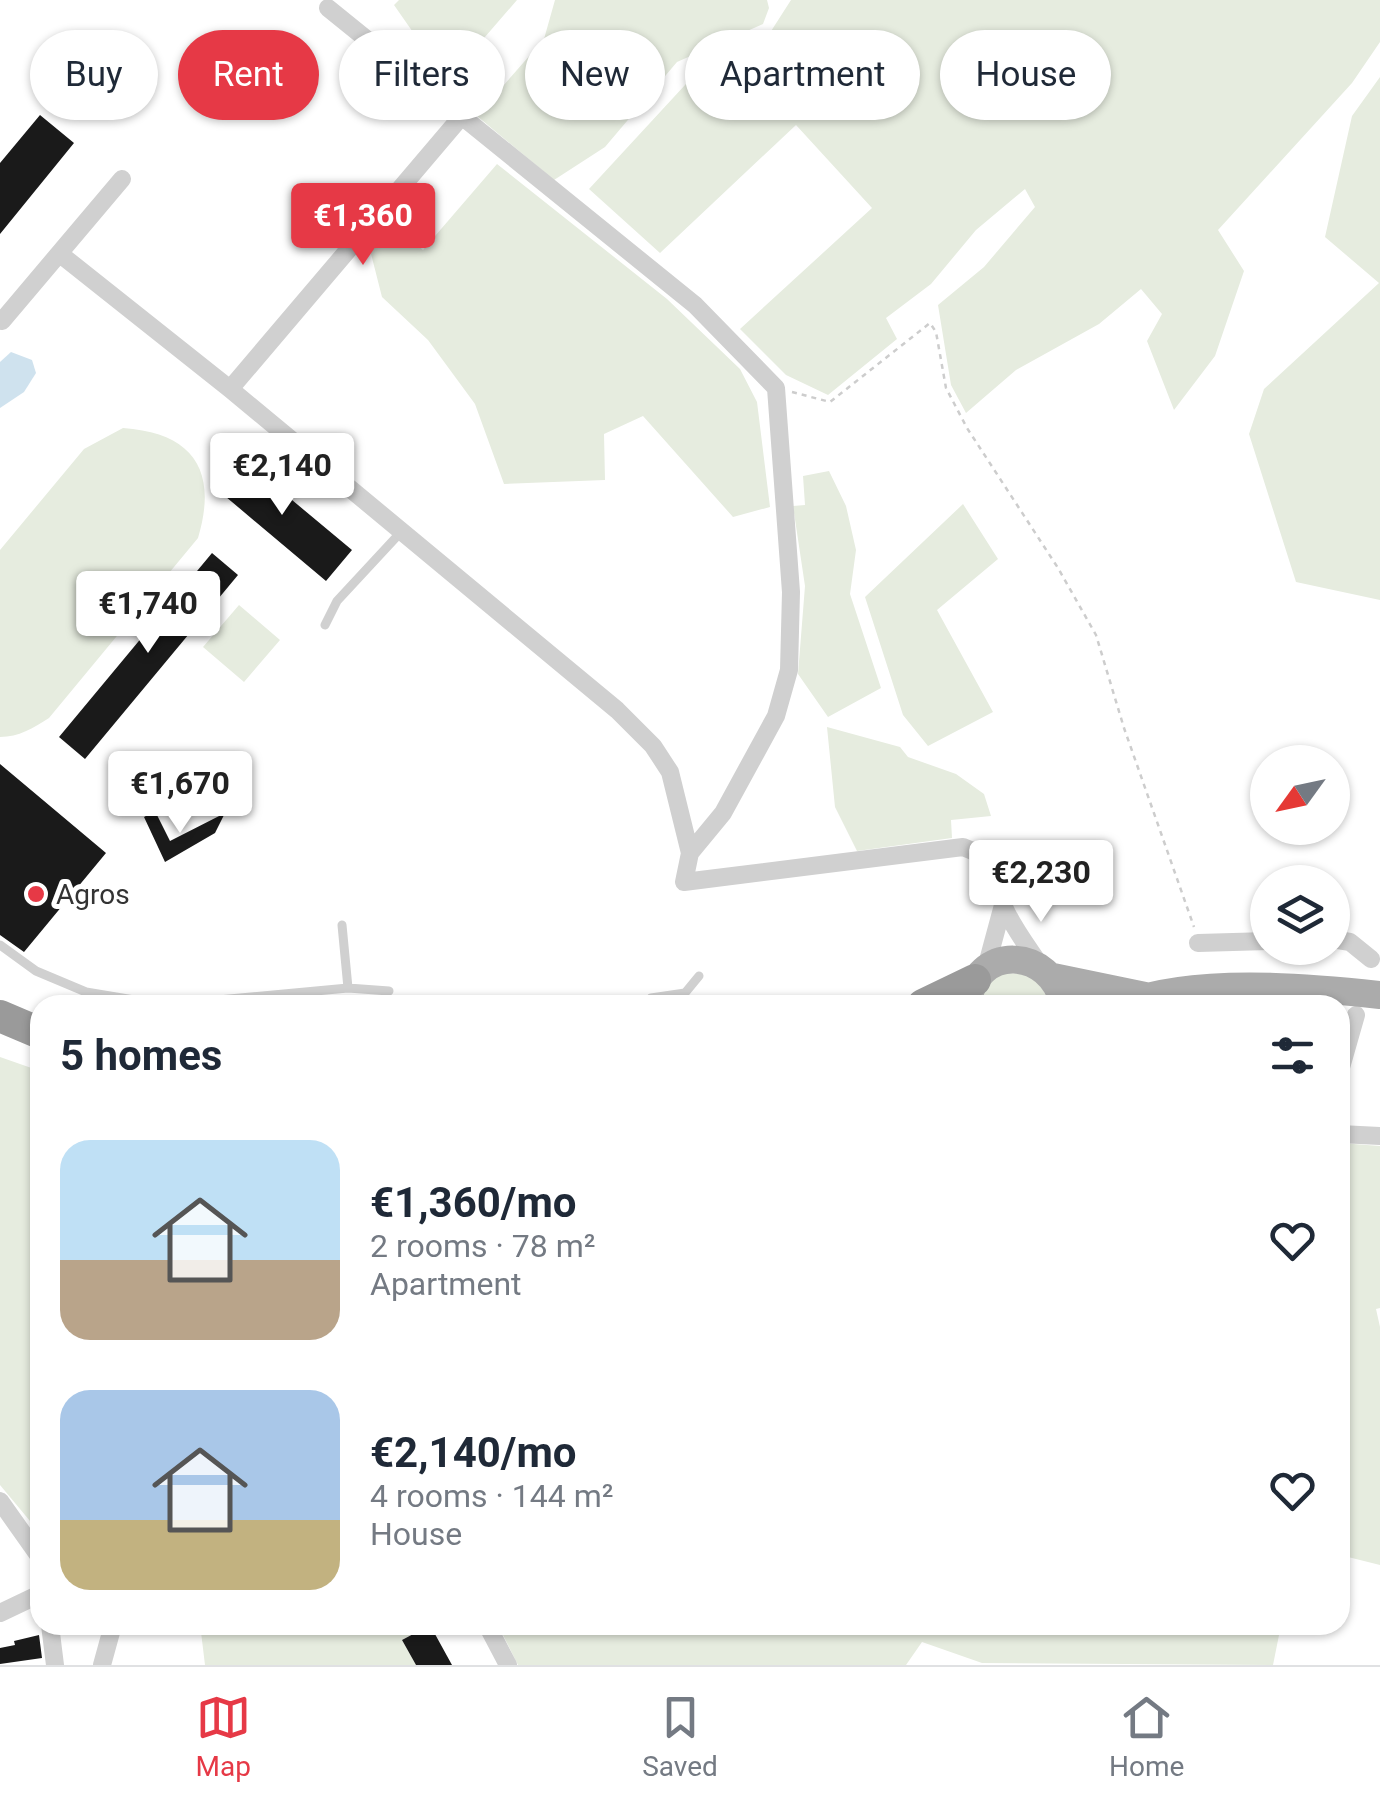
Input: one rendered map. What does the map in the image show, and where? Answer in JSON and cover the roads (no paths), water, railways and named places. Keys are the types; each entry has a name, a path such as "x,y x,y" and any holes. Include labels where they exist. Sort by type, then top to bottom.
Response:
{"highway":[{"path":"948,995 976,984"},
{"path":"0,1016 30,1029"},
{"path":"0,1036 30,1045"}],"main road":[{"path":"976,984 1014,959 1119,995"},
{"path":"1186,995 1312,987 1374,968"},
{"path":"1048,972 1059,995"}],"street":[{"path":"328,8 355,30"},
{"path":"230,389 458,120"},
{"path":"465,120 695,305 776,388 791,592 790,670 776,716 723,813 690,852"},
{"path":"1,322 122,179"},
{"path":"60,254 230,389 616,710 653,746 670,772 690,852 684,882 963,848 982,854 997,871 1003,905 1048,972"},
{"path":"976,984 1003,905"},
{"path":"1198,942 1250,941"},
{"path":"1350,942 1374,968"},
{"path":"1350,1036 1356,1015"},
{"path":"1350,1134 1380,1136"},
{"path":"0,1501 30,1547"},
{"path":"0,1613 30,1599"},
{"path":"52,1635 56,1665"},
{"path":"102,1665 110,1635"},
{"path":"492,1635 508,1665"}],"lane":[{"path":"325,625 337,601 401,532"},
{"path":"342,925 348,988"},
{"path":"0,946 36,971 86,992 104,995"},
{"path":"672,995 686,993 699,976"},
{"path":"272,995 348,988 389,990"}],"water":[{"path":"11,352 32,360 36,373 24,392 0,408 0,362"}],"place":[{"name":"Agros","path":"36,894"}]}
